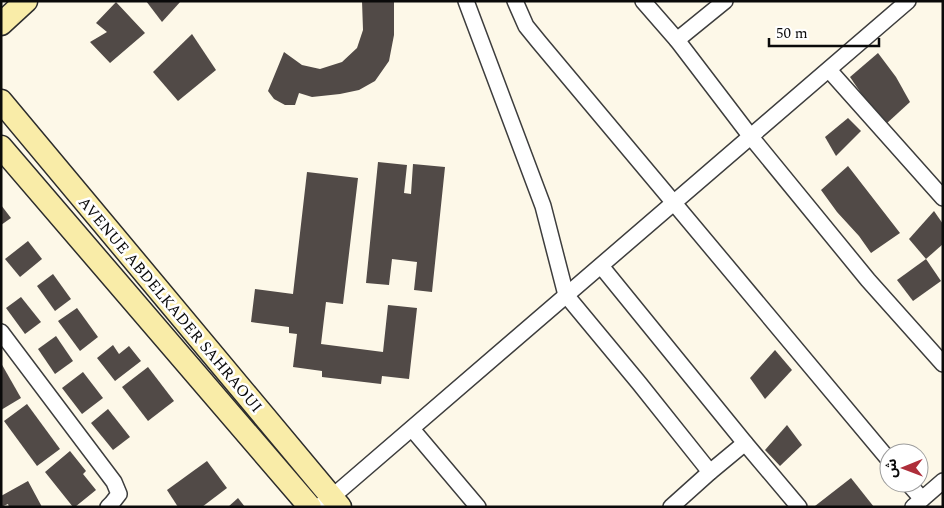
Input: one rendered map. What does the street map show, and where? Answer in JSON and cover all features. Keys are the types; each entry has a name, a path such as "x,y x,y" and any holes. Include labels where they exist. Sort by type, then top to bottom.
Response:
{"main road":[{"path":"1,24 26,1"},
{"name":"AVENUE ABDELKADER SAHRAOUI","path":"1,101 330,504"},
{"name":"AVENUE ABDELKADER SAHRAOUI","path":"1,147 310,507"}],"street":[{"path":"466,1 543,206 566,295 710,472"},
{"path":"515,1 526,26 538,42 879,448"},
{"path":"643,1 677,40 751,137 868,280 943,364"},
{"path":"677,40 724,1"},
{"path":"330,504 412,429 908,1"},
{"path":"828,70 943,198"},
{"path":"601,266 744,443 799,507"},
{"path":"1,332 114,482 119,494 108,507"},
{"path":"412,429 478,507"},
{"path":"673,506 744,443"},
{"path":"918,503 943,481"}],"building":[{"path":"146,1 181,1 162,22"},
{"path":"362,1 394,1 394,35 389,61 375,81 359,90 340,94 312,97 299,93 295,105 285,105 274,99 268,91 284,52 302,65 320,69 342,62 357,48 363,30"},
{"path":"116,2 145,33 110,63 90,42 107,32 96,23"},
{"path":"192,34 216,70 178,101 153,72"},
{"path":"878,53 896,77 910,102 886,124 867,102 850,77"},
{"path":"848,118 861,131 836,156 825,137"},
{"path":"378,162 407,165 404,193 411,194 413,164 445,167 432,292 414,290 417,262 392,259 389,285 366,283"},
{"path":"848,166 900,233 871,253 821,190"},
{"path":"307,172 358,178 343,304 326,302 321,344 383,352 388,305 417,308 409,379 382,376 381,384 322,377 322,371 293,367 297,334 289,333 289,327 251,322 255,289 293,294"},
{"path":"1,205 11,218 1,225"},
{"path":"934,211 943,224 943,244 926,259 909,239"},
{"path":"28,241 42,259 20,277 5,259"},
{"path":"926,259 941,281 913,301 897,280"},
{"path":"53,274 71,299 55,311 37,286"},
{"path":"21,297 41,322 25,334 6,308"},
{"path":"77,308 98,337 80,351 58,321"},
{"path":"56,336 73,361 55,374 38,349"},
{"path":"113,345 119,354 129,346 141,361 115,381 97,358"},
{"path":"775,350 792,370 765,399 750,378"},
{"path":"1,363 21,398 1,410"},
{"path":"148,367 174,401 148,421 122,387"},
{"path":"83,372 103,398 82,414 62,388"},
{"path":"27,404 60,449 37,466 4,421"},
{"path":"108,409 130,437 113,450 91,423"},
{"path":"787,425 802,445 780,466 765,450"},
{"path":"70,451 86,471 83,474 96,490 75,507 73,507 45,472"},
{"path":"207,461 227,488 202,507 178,507 167,490"},
{"path":"851,478 874,507 815,506"},
{"path":"28,481 42,507 9,507 8,504 1,507 1,496"},
{"path":"238,498 245,507 228,507"}]}
